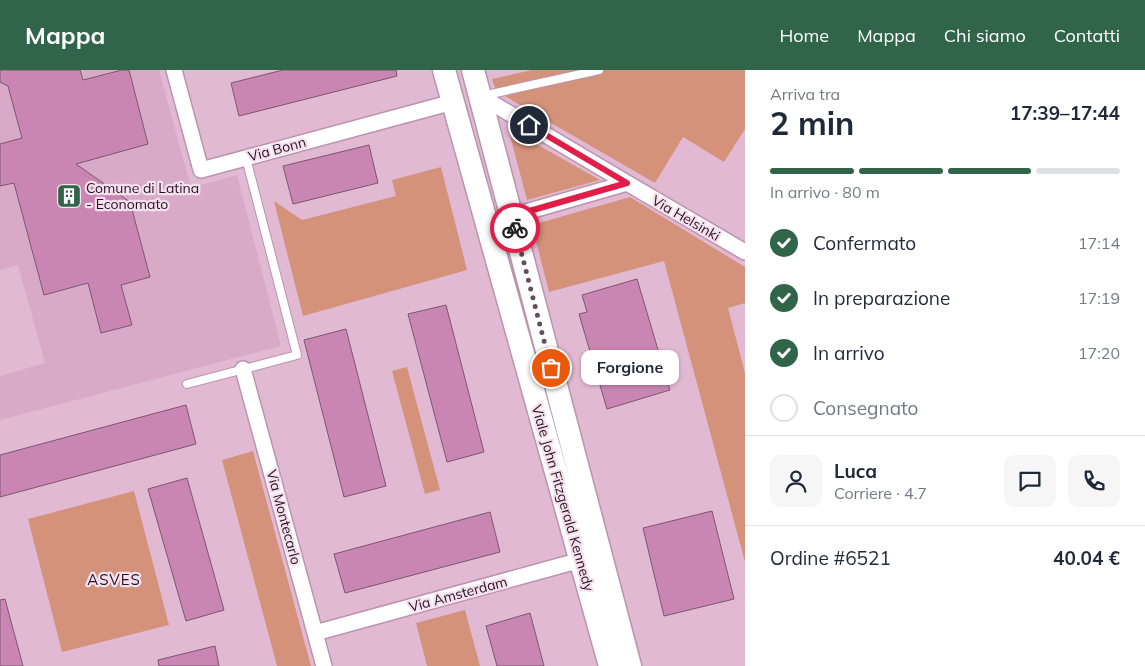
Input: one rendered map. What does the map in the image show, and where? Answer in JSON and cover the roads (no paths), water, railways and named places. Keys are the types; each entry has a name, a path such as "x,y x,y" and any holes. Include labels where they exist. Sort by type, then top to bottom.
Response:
{"street":[{"name":"Via Bonn","path":"174,70 201,170 453,102"},
{"name":"Viale John Fitzgerald Kennedy","path":"444,70 590,557 630,666"},
{"name":"Viale John Fitzgerald Kennedy","path":"473,70 512,216 590,557 610,666"},
{"name":"Via Helsinki","path":"480,96 745,252"},
{"path":"512,216 627,183"},
{"name":"Via Montecarlo","path":"244,369 324,666"},
{"name":"Via Amsterdam","path":"315,633 590,557"}],"lane":[{"path":"480,96 598,70"},
{"path":"187,384 296,355 246,158"}],"place":[{"name":"Comune di Latina - Economato","path":"69,196"},
{"name":"Forgione","path":"551,368"}],"district":[{"name":"ASVES","path":"114,580"}]}
